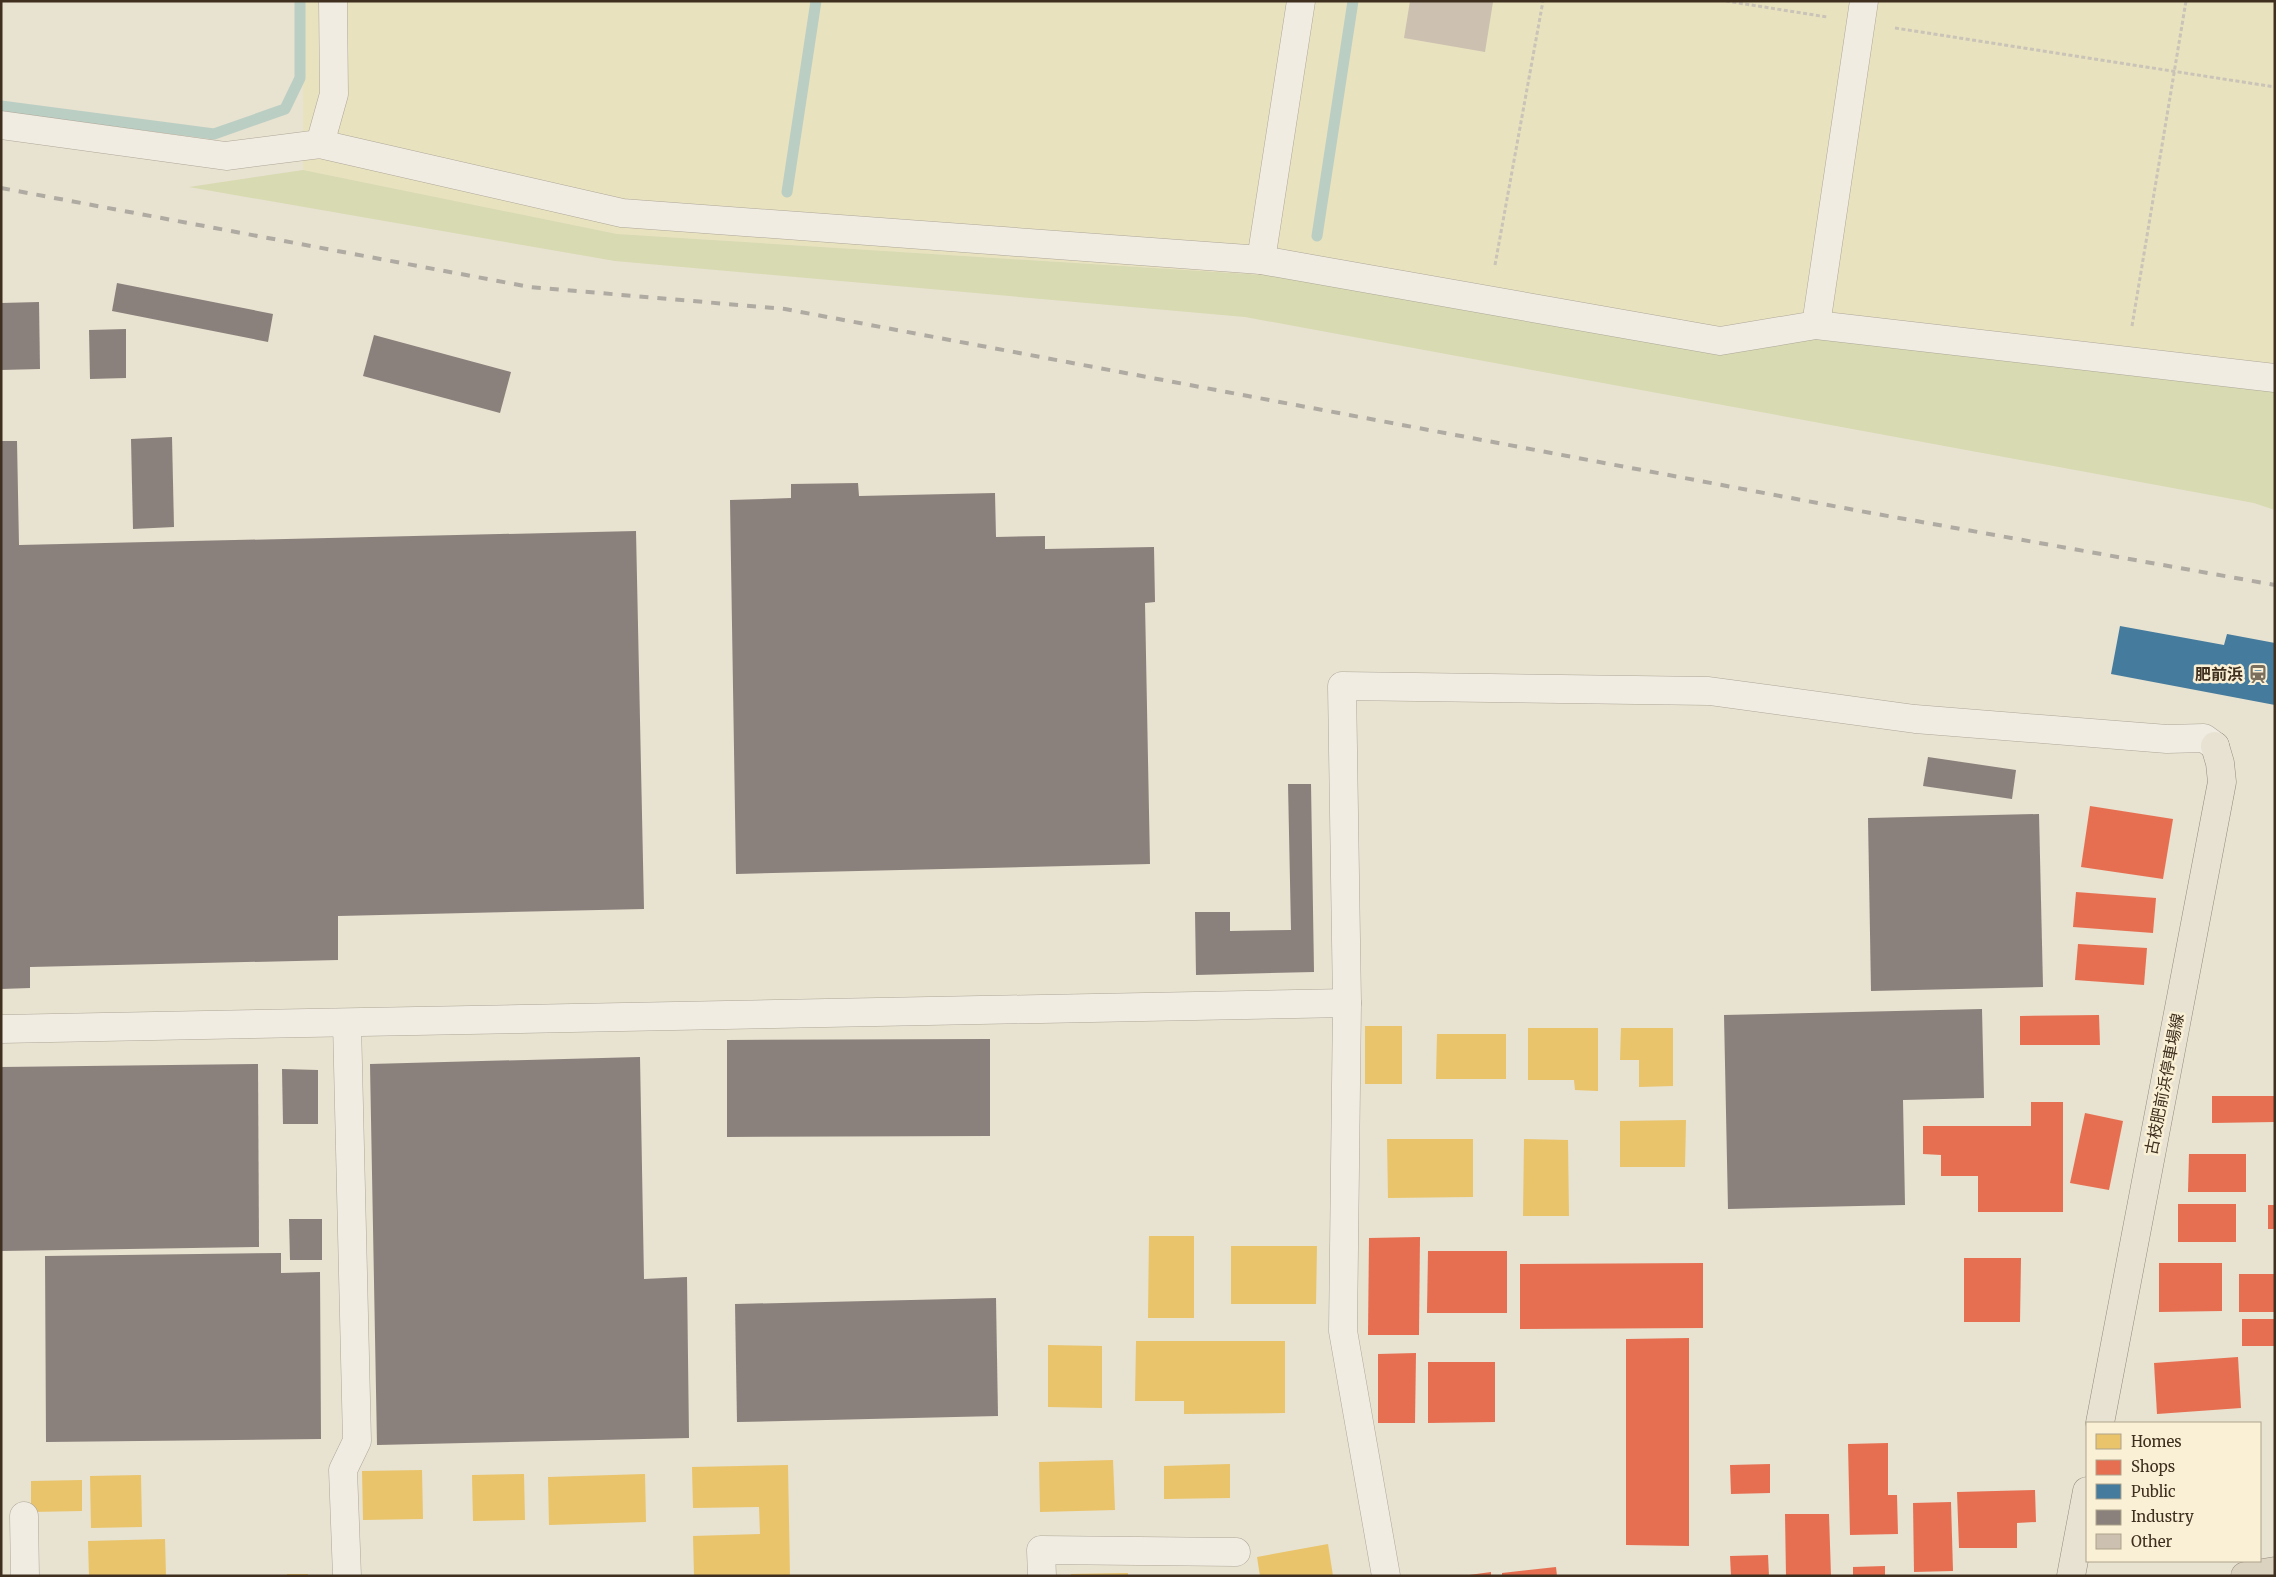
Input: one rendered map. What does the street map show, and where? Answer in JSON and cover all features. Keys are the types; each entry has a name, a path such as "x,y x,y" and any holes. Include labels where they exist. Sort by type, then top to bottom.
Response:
{"highway":[{"path":"2245,1576 2275,1571"}],"main road":[{"name":"古枝肥前浜停車場線","path":"2100,1422 2222,782 2220,763 2215,746"},
{"path":"2071,1576 2086,1495"}],"street":[{"path":"320,144 334,94 333,1"},
{"path":"1261,260 1301,1"},
{"path":"1816,325 1863,12"},
{"path":"1,125 226,156 320,144 622,214 1261,260 1720,341 1816,325 2275,378"},
{"path":"1386,1576 1343,1331 1347,1003 1342,686 1709,691 1915,718 2167,739 2204,738 2215,746"},
{"path":"1,1029 1347,1003"},
{"path":"347,1022 357,1441 343,1470 347,1576"},
{"path":"24,1516 26,1576"},
{"path":"1042,1576 1041,1550 1236,1552"}],"path":[{"path":"1489,300 1544,1"},
{"path":"1726,1 1863,12 2175,71 2275,87"},
{"path":"2126,361 2186,1"}],"shaded area":[{"path":"303,1 2275,1 2275,389 1719,354 1278,276 617,234 303,170"}],"green space":[{"path":"303,170 617,234 1278,276 1719,354 1821,336 2275,389 2275,510 2254,503 1245,317 615,261 189,187"}],"building: Homes":[{"path":"1365,1026 1402,1026 1402,1084 1365,1084"},
{"path":"1528,1028 1598,1028 1598,1091 1575,1090 1574,1080 1528,1080"},
{"path":"1621,1028 1673,1028 1673,1086 1639,1087 1639,1060 1620,1060"},
{"path":"1437,1034 1506,1034 1506,1079 1436,1079"},
{"path":"1686,1120 1685,1167 1620,1167 1620,1121"},
{"path":"1387,1139 1473,1139 1473,1197 1388,1198"},
{"path":"1524,1139 1568,1140 1569,1216 1523,1216"},
{"path":"1149,1236 1194,1236 1194,1318 1148,1318"},
{"path":"1231,1246 1317,1246 1316,1304 1231,1304"},
{"path":"1136,1341 1285,1341 1285,1413 1184,1414 1184,1401 1135,1401"},
{"path":"1048,1345 1102,1346 1102,1408 1048,1407"},
{"path":"1113,1460 1115,1510 1040,1512 1039,1462"},
{"path":"1230,1464 1230,1498 1164,1499 1164,1466"},
{"path":"788,1465 790,1576 694,1576 693,1536 760,1534 759,1507 693,1508 692,1467"},
{"path":"422,1470 423,1519 363,1520 362,1471"},
{"path":"524,1474 525,1520 473,1521 472,1475"},
{"path":"645,1474 646,1522 549,1525 548,1477"},
{"path":"141,1475 142,1527 91,1528 90,1476"},
{"path":"82,1480 82,1511 31,1512 31,1481"},
{"path":"165,1539 166,1576 89,1576 88,1541"},
{"path":"1328,1544 1333,1576 1260,1576 1257,1557"},
{"path":"1128,1573 1128,1576 1071,1576 1071,1574"},
{"path":"287,1574 308,1574 308,1576 287,1576"}],"building: Shops":[{"path":"2090,806 2173,819 2163,879 2081,867"},
{"path":"2076,892 2156,898 2153,933 2073,927"},
{"path":"2078,944 2147,948 2144,985 2075,980"},
{"path":"2099,1015 2100,1045 2020,1045 2020,1016"},
{"path":"2212,1096 2275,1096 2275,1122 2212,1123"},
{"path":"2031,1102 2063,1102 2063,1212 1978,1212 1978,1176 1941,1176 1941,1155 1923,1154 1923,1126 2031,1126"},
{"path":"2085,1113 2123,1121 2109,1190 2070,1183"},
{"path":"2189,1154 2246,1154 2246,1192 2188,1192"},
{"path":"2178,1204 2236,1204 2236,1242 2178,1242"},
{"path":"2268,1205 2275,1205 2275,1229 2268,1229"},
{"path":"1420,1237 1419,1335 1368,1335 1369,1238"},
{"path":"1428,1251 1507,1251 1507,1313 1427,1313"},
{"path":"1964,1258 2021,1258 2020,1322 1964,1322"},
{"path":"1703,1263 1703,1328 1520,1329 1520,1264"},
{"path":"2159,1263 2222,1263 2222,1311 2159,1312"},
{"path":"2239,1274 2275,1274 2275,1312 2239,1312"},
{"path":"2242,1319 2275,1319 2275,1346 2242,1346"},
{"path":"1689,1338 1689,1546 1626,1545 1626,1339"},
{"path":"1416,1353 1415,1423 1378,1423 1378,1354"},
{"path":"2238,1357 2241,1408 2157,1414 2154,1363"},
{"path":"1428,1362 1495,1362 1495,1422 1428,1423"},
{"path":"1888,1443 1888,1495 1897,1495 1898,1534 1850,1535 1848,1444"},
{"path":"1770,1464 1770,1493 1731,1494 1730,1465"},
{"path":"2035,1490 2036,1522 2017,1523 2017,1548 1959,1548 1957,1492"},
{"path":"1951,1502 1953,1571 1914,1572 1913,1503"},
{"path":"1785,1514 1829,1514 1831,1576 1786,1576"},
{"path":"1768,1555 1769,1576 1731,1576 1730,1556"},
{"path":"1885,1566 1885,1576 1853,1576 1853,1567"},
{"path":"1556,1567 1557,1576 1502,1576 1502,1573"},
{"path":"1491,1572 1491,1576 1469,1576 1469,1575"}],"building: Public":[{"path":"2120,626 2224,645 2227,634 2275,643 2275,705 2111,674"}],"building: Industry":[{"path":"117,283 273,314 268,342 112,311"},
{"path":"39,302 40,369 1,370 1,303"},
{"path":"126,329 126,378 90,379 89,330"},
{"path":"374,335 511,372 500,413 363,376"},
{"path":"172,437 174,527 133,529 131,439"},
{"path":"1,441 17,441 19,545 636,531 644,909 338,916 338,960 30,967 30,988 1,989"},
{"path":"858,483 859,496 995,493 996,537 1045,536 1045,549 1154,547 1155,602 1145,603 1150,864 736,874 730,500 791,498 791,484"},
{"path":"1928,757 2016,770 2012,799 1923,786"},
{"path":"1288,784 1311,784 1314,972 1196,975 1195,912 1230,912 1230,931 1291,930"},
{"path":"2039,814 2043,987 1871,991 1868,818"},
{"path":"1982,1009 1984,1098 1903,1100 1905,1205 1728,1209 1724,1015"},
{"path":"990,1039 990,1136 727,1137 727,1040"},
{"path":"640,1057 644,1279 687,1277 689,1438 377,1445 370,1064"},
{"path":"258,1064 259,1247 1,1251 1,1067"},
{"path":"282,1069 318,1070 318,1124 283,1124"},
{"path":"289,1219 322,1219 322,1260 290,1260"},
{"path":"281,1253 281,1273 320,1272 321,1439 46,1442 45,1256"},
{"path":"996,1298 998,1416 737,1422 735,1304"}],"building: Other":[{"path":"1410,1 1493,2 1485,52 1404,38"}],"waterway":[{"path":"1,106 214,134 285,109 300,78 300,1"},
{"path":"787,192 816,1"},
{"path":"1317,236 1353,1"}],"railway":[{"path":"1,188 530,287 785,309 1860,511 2275,585"}],"place":[{"name":"肥前浜","path":"2258,674"}]}
